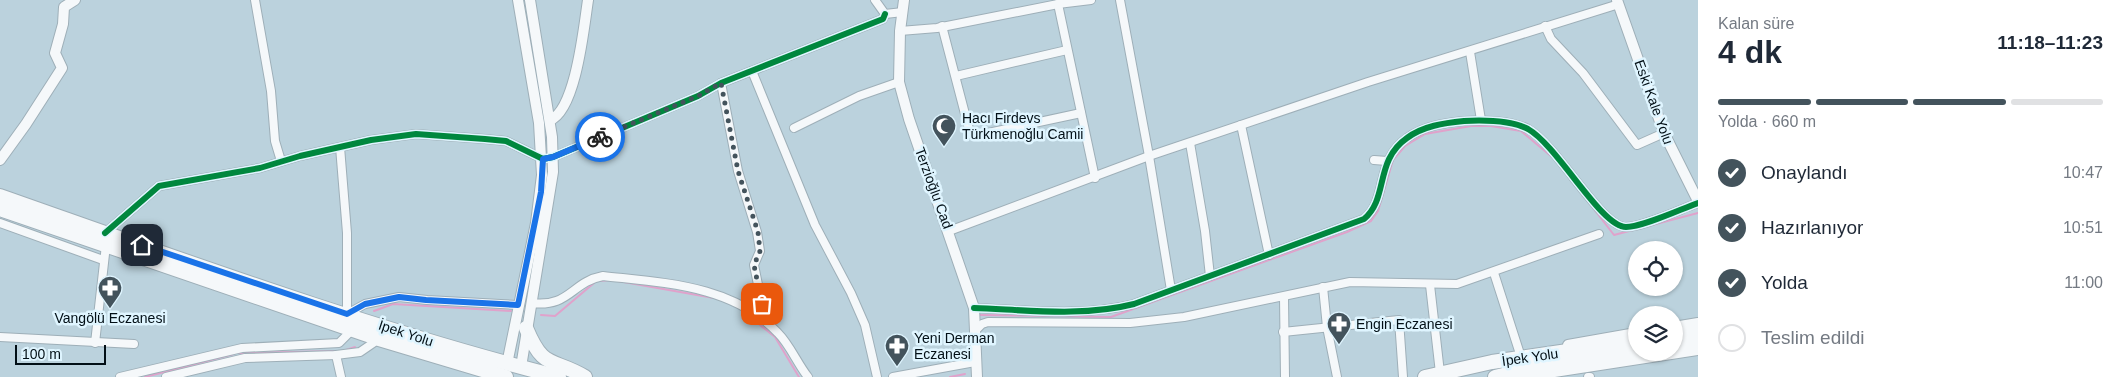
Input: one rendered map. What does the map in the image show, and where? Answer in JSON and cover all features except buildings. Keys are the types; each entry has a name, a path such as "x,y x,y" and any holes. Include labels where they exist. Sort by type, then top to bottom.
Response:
{"highway":[{"name":"İpek Yolu","path":"0,196 106,239 379,340 506,374 520,372 559,377"},
{"name":"İpek Yolu","path":"0,209 106,239 347,314 506,374"},
{"path":"526,328 536,348 546,360 572,369 585,377"},
{"path":"1683,334 1698,331"},
{"path":"1683,344 1698,341"},
{"name":"İpek Yolu","path":"1425,377 1492,362 1628,342"},
{"name":"İpek Yolu","path":"1495,377 1532,368 1628,352"}],"street":[{"path":"0,160 62,68 55,53 63,24 64,7 74,0"},
{"path":"255,0 271,91 275,142 281,161"},
{"path":"518,0 544,121"},
{"path":"520,372 526,328 551,195 530,0"},
{"path":"544,121 559,115 579,67 588,0"},
{"path":"875,0 885,14"},
{"name":"Terzioğlu Cad","path":"904,0 900,31 899,82 909,119 974,308 977,376"},
{"path":"900,31 942,26 1058,4 1090,0"},
{"path":"1120,0 1150,156 1171,290"},
{"path":"949,231 1150,156 1368,82 1470,52 1618,2"},
{"name":"Eski Kale Yolu","path":"1618,2 1664,133 1698,202"},
{"path":"1058,4 1095,178"},
{"path":"885,14 903,12"},
{"path":"95,343 106,239 159,186 260,168 340,147 416,134 506,141 548,158 681,104 721,83 883,19 885,14"},
{"path":"942,26 970,133 974,136 1081,113"},
{"path":"1545,26 1551,39 1583,73 1637,145 1664,133"},
{"path":"956,76 1067,50"},
{"path":"1470,52 1481,120"},
{"path":"752,71 815,225 851,292 865,325 877,377"},
{"path":"794,128 859,96 899,82"},
{"path":"721,83 738,171 758,232 760,251 754,265 765,320"},
{"path":"974,308 1099,311 1134,304 1364,219 1373,212 1379,196 1382,174 1387,161 1406,138 1429,126 1481,120 1527,129 1542,140 1564,163 1596,207 1612,222 1626,227 1698,202"},
{"path":"1241,125 1269,255"},
{"path":"1190,143 1205,231 1210,276"},
{"path":"340,147 347,233 347,314 365,304 399,297 518,305"},
{"path":"506,374 548,158"},
{"path":"1374,160 1387,161"},
{"path":"0,223 103,260"},
{"path":"976,330 982,324 988,322 1087,324 1184,317 1350,282 1430,285 1457,284 1494,273 1598,234"},
{"path":"1494,273 1520,354"},
{"path":"531,303 549,305 556,303 591,278 603,276 714,292 738,303 765,320 780,335 808,377"},
{"path":"1430,285 1440,373"},
{"path":"1323,287 1327,327 1337,377"},
{"path":"1284,297 1285,377"},
{"path":"1283,332 1399,320 1403,377"},
{"path":"1683,326 1698,323"},
{"path":"120,377 242,348 338,343 352,330"},
{"path":"1492,362 1520,354 1628,334"},
{"path":"0,337 134,344"},
{"path":"166,377 229,360 336,355 360,352 379,340"},
{"path":"1522,377 1698,350"},
{"path":"336,355 341,377"},
{"path":"893,377 975,362"}],"waterway":[{"path":"978,315 1111,317 1347,232 1371,221 1378,211 1393,160 1405,146 1425,134 1471,126 1491,126 1521,131 1552,157"},
{"path":"1583,195 1614,235 1698,213"},
{"path":"598,281 611,280"},
{"path":"618,281 714,298"},
{"path":"541,315 555,316 594,283"},
{"path":"374,311 393,304 511,311"},
{"path":"739,308 775,337 799,377"},
{"path":"346,350 355,347"},
{"path":"238,353 339,351"},
{"path":"145,377 234,354"},
{"path":"950,377 965,374"}],"cycle path":[{"path":"105,233 159,186 260,168 300,156 371,140 416,134 485,139 506,141 543,159 553,157 698,96 721,83 883,19 885,14"},
{"path":"974,308 1075,312 1134,304 1364,219 1377,201 1385,168 1397,147 1413,134 1434,126 1449,123 1496,121 1528,129 1552,151 1604,214 1616,223 1626,227 1652,221 1698,203"}],"way so far":[{"path":"600,137 698,96 721,83 738,171 758,232 760,251 754,265 762,304"}],"place":[{"name":"Hacı Firdevs Türkmenoğlu Camii","path":"944,147"},
{"name":"Vangölü Eczanesi","path":"110,309"},
{"name":"Engin Eczanesi","path":"1339,345"},
{"name":"Yeni Derman Eczanesi","path":"897,367"}],"route":[{"path":"142,245 347,314 365,304 399,297 518,305 536,223 541,192 543,159 553,157 600,137"}]}
